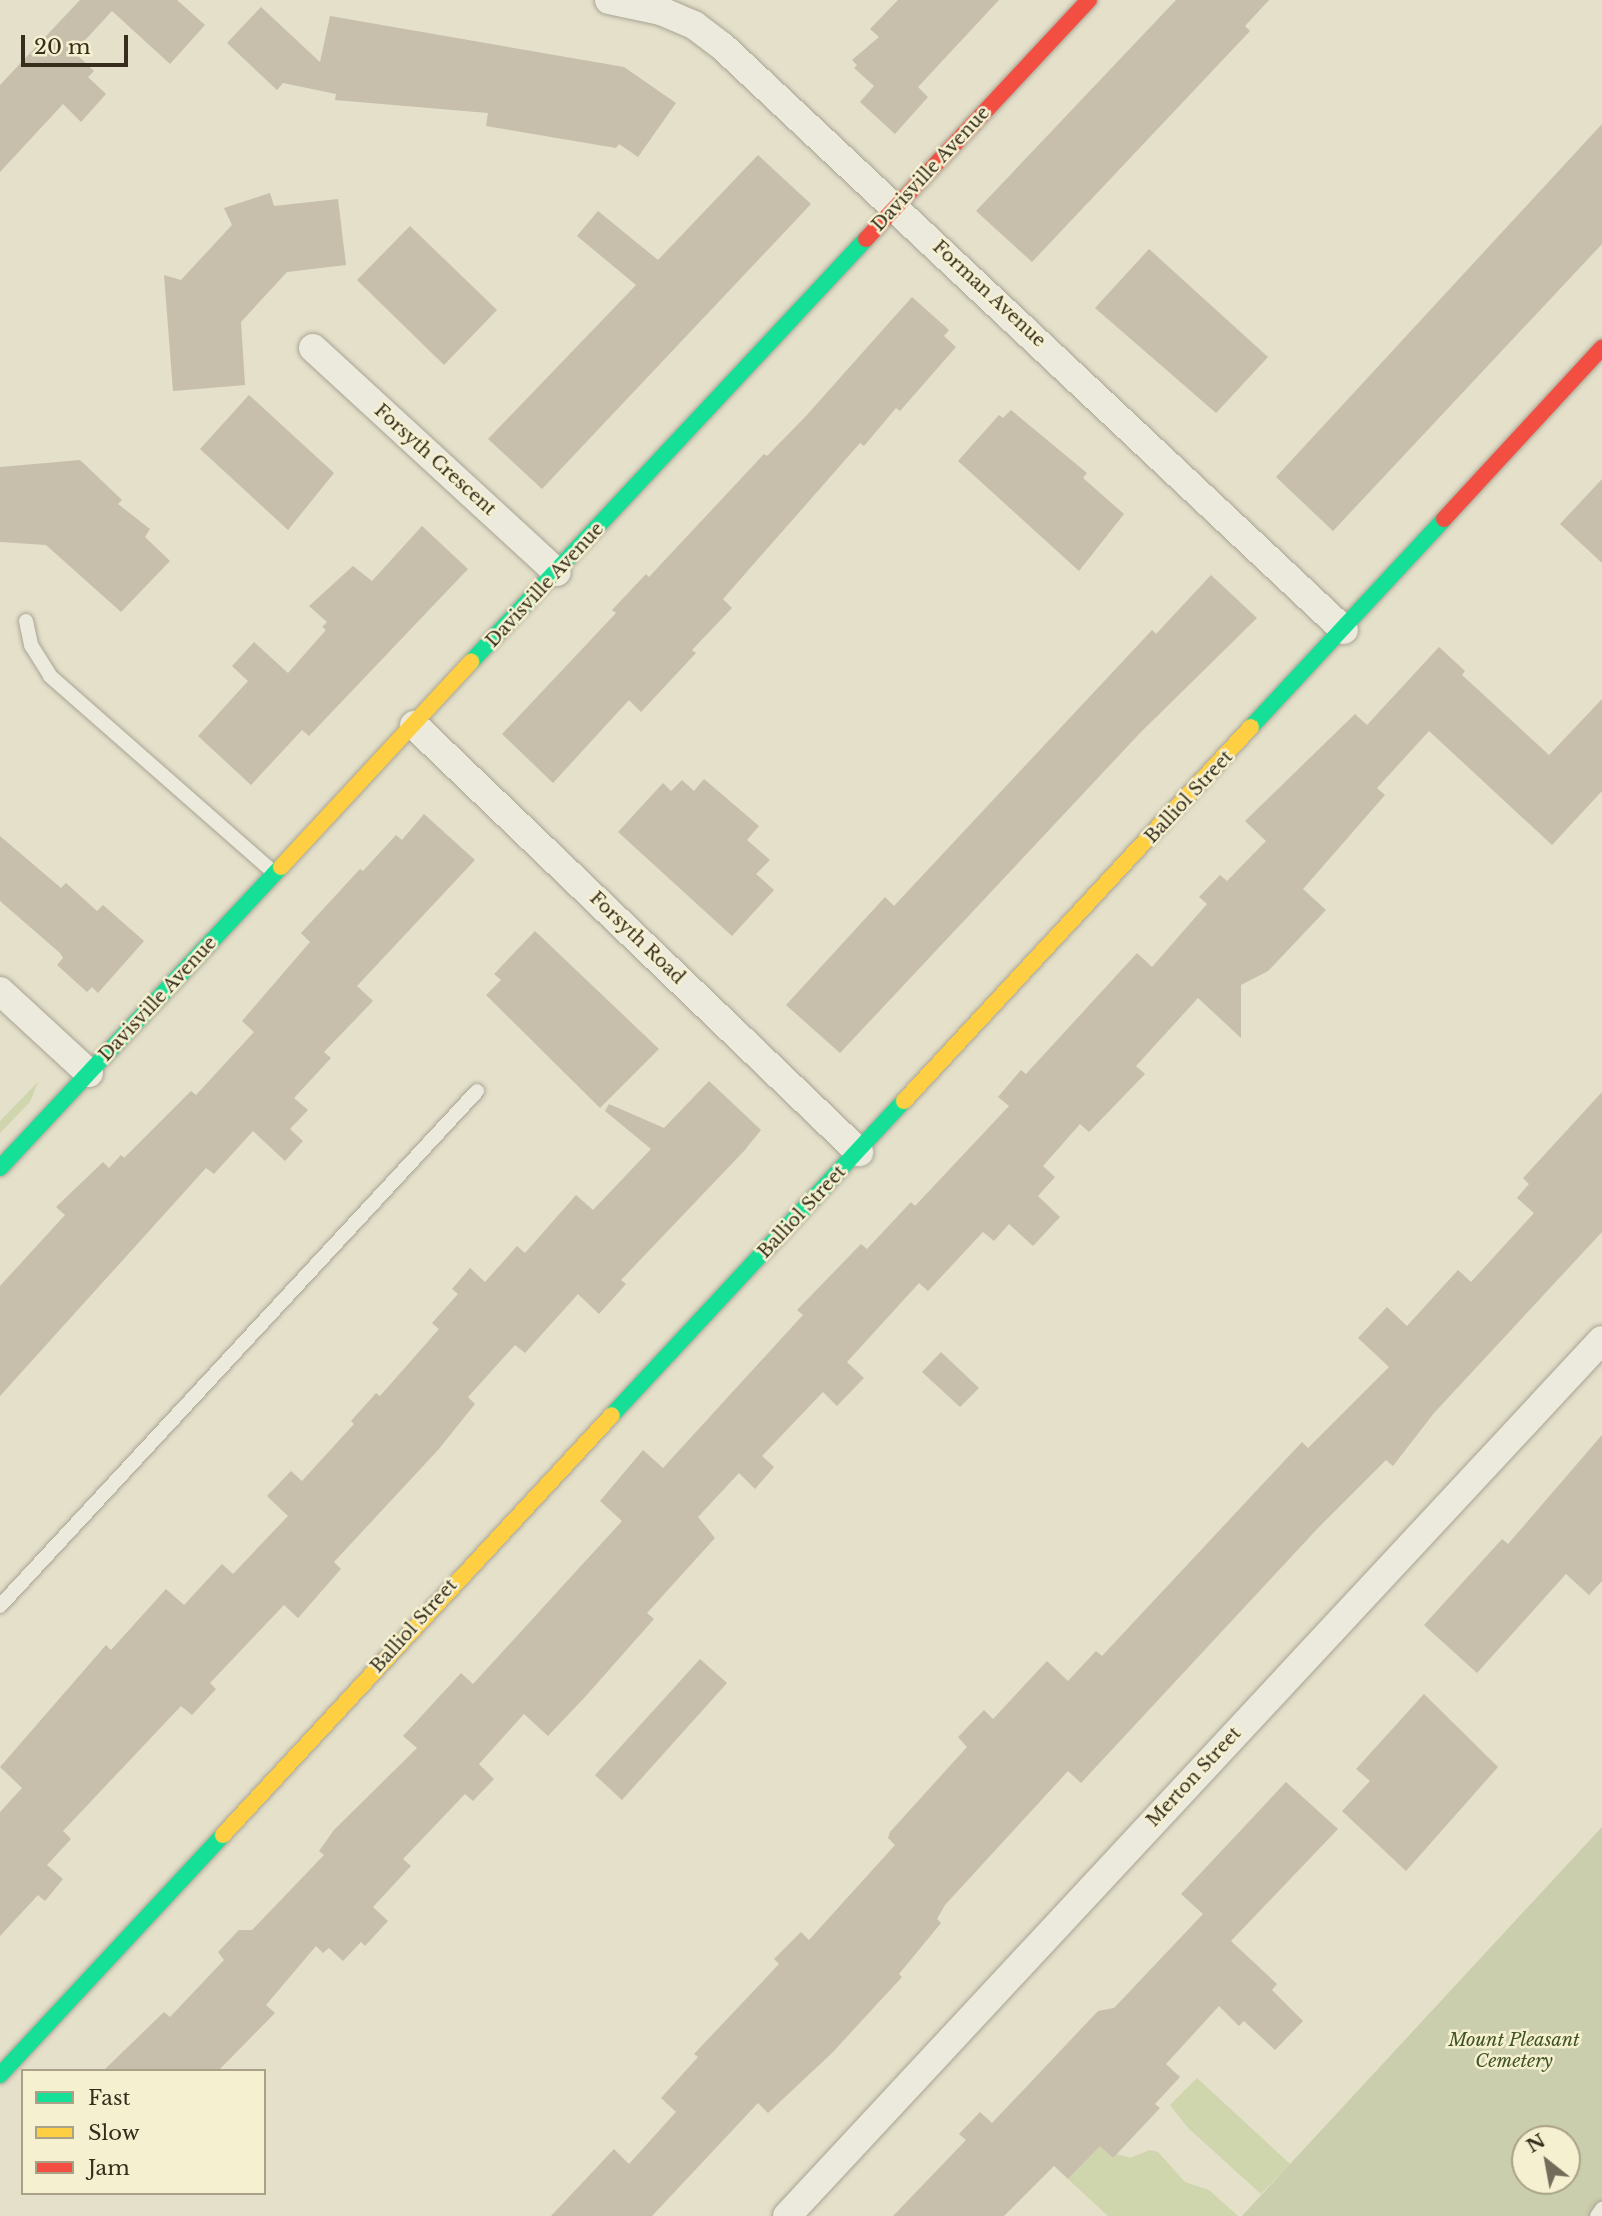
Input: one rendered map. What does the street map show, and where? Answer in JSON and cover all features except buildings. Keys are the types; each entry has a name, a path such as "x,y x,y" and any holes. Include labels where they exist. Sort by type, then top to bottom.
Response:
{"street":[{"name":"Forman Avenue","path":"609,0 661,11 694,25 722,46 1344,630"},
{"name":"Davisville Avenue","path":"0,1168 1089,0"},
{"name":"Forsyth Crescent","path":"313,348 557,572"},
{"name":"Balliol Street","path":"0,2074 533,1496 859,1152 1344,630 1408,553 1602,348"},
{"name":"Forsyth Road","path":"414,725 859,1152"},
{"path":"0,991 89,1073"},
{"name":"Merton Street","path":"787,2216 1602,1340"}],"lane":[{"path":"26,621 31,645 50,676 275,874"},
{"path":"0,1606 477,1091"},
{"path":"1597,2216 1602,2209"}],"green space":[{"path":"38,1082 30,1102 0,1133 0,1121"},
{"name":"Mount Pleasant Cemetery","path":"1602,1827 1602,2216 1242,2216"},
{"path":"1197,2078 1290,2164 1261,2194 1188,2128 1170,2105"},
{"path":"1100,2146 1113,2158 1117,2154 1130,2158 1150,2150 1158,2152 1185,2182 1209,2190 1238,2216 1108,2216 1068,2179"}],"traffic: fast":[{"path":"471,662 866,239"},
{"path":"1251,727 1444,519"},
{"path":"0,1168 281,867"},
{"path":"612,1415 904,1101"},
{"path":"0,2075 223,1835"}],"traffic: slow":[{"path":"281,867 471,662"},
{"path":"904,1101 1251,727"},
{"path":"223,1835 612,1415"}],"traffic: jam":[{"path":"866,239 1089,0"},
{"path":"1444,519 1602,348"}]}
